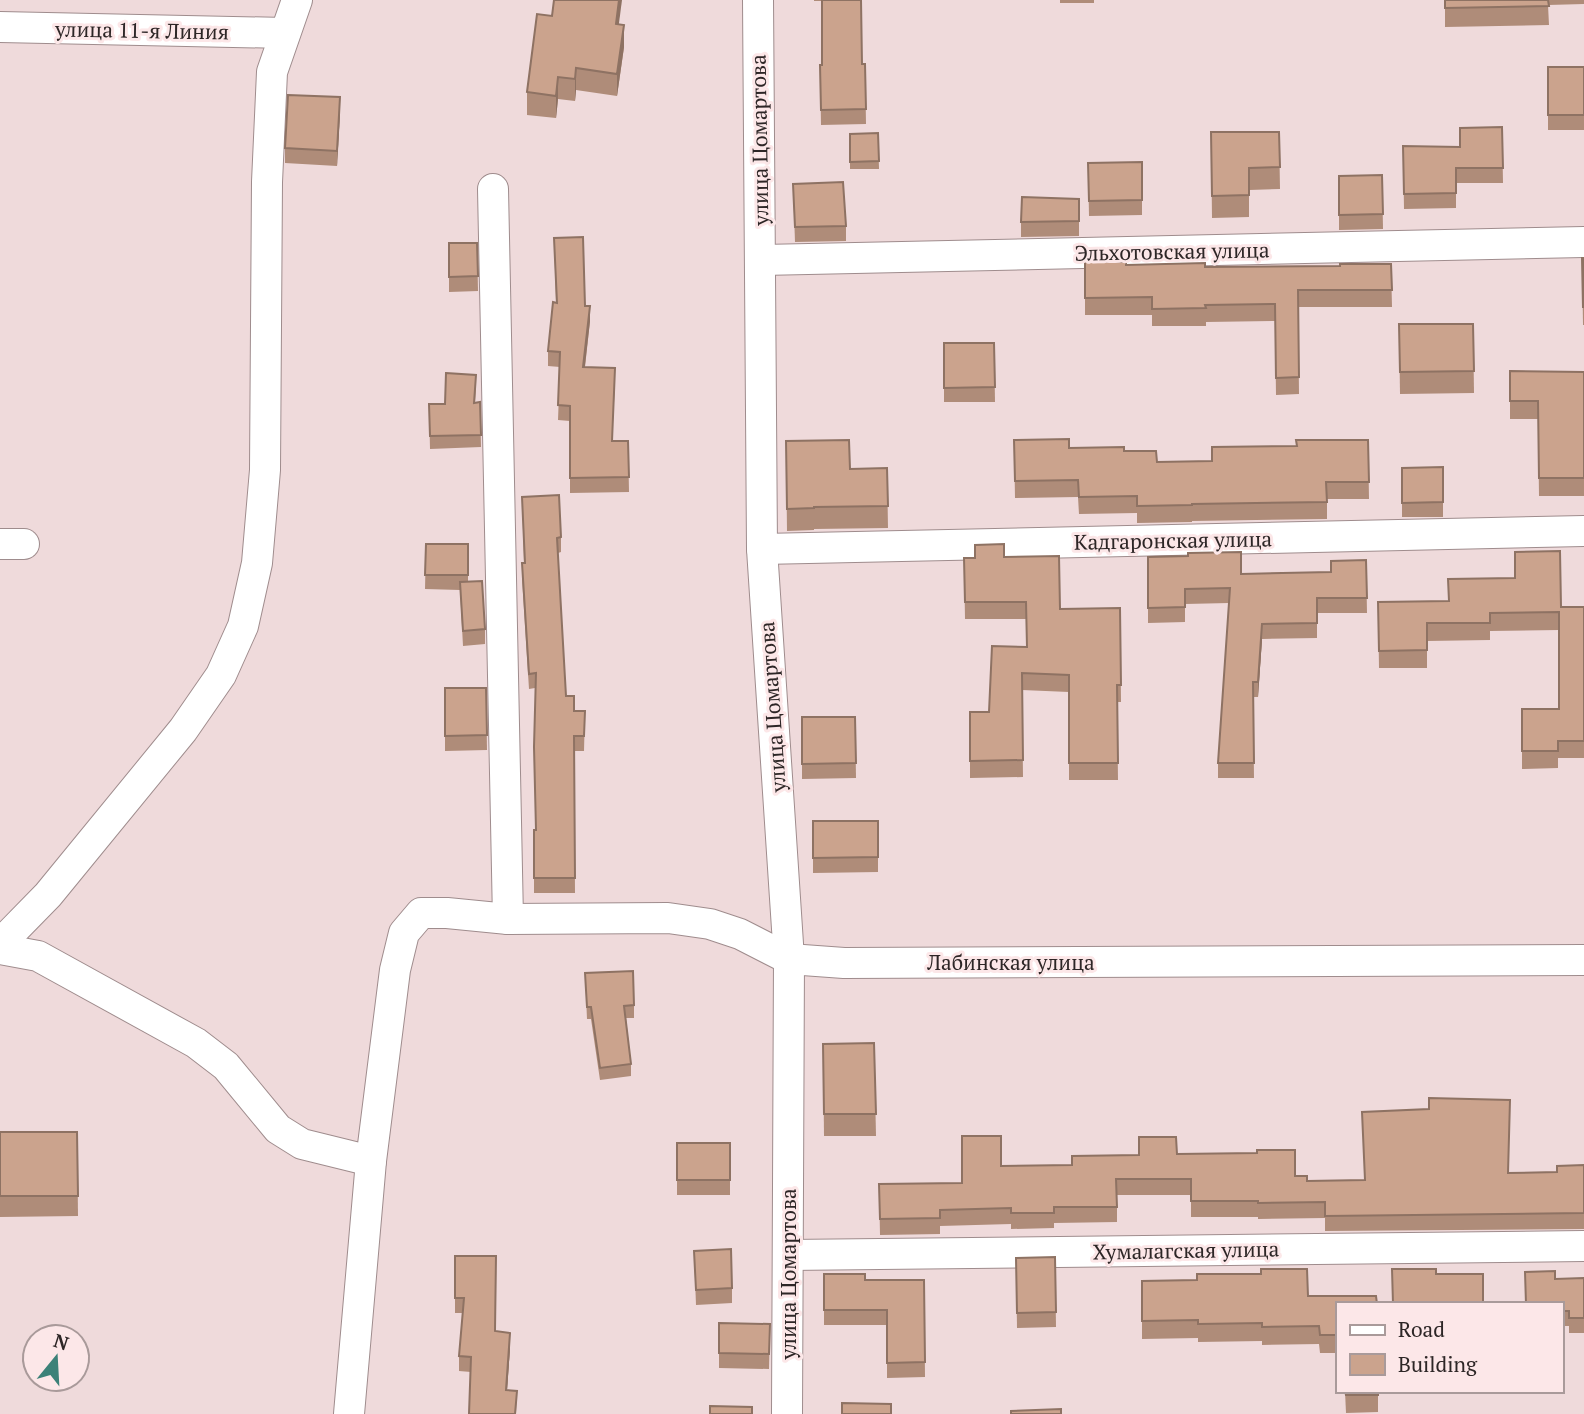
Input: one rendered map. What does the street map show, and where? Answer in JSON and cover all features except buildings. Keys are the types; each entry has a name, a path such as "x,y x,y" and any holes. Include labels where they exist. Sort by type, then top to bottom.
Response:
{"street":[{"path":"297,0 272,72 267,182 265,470 257,563 243,626 221,674 183,730 48,895 0,946 38,956 196,1043 226,1066 278,1129 302,1144 371,1161"},
{"name":"улица Цомартова","path":"758,0 762,549 789,959 787,1414"},
{"name":"улица 11-я Линия","path":"0,27 285,33"},
{"path":"493,189 508,919"},
{"name":"Эльхотовская улица","path":"761,260 1584,242"},
{"name":"Кадгаронская улица","path":"762,549 1584,531"},
{"name":"Лабинская улица","path":"349,1414 371,1161 395,970 404,933 421,913 508,919 668,918 710,924 740,934 789,959 844,963 1584,960"},
{"name":"Хумалагская улица","path":"788,1255 1584,1246"}]}
